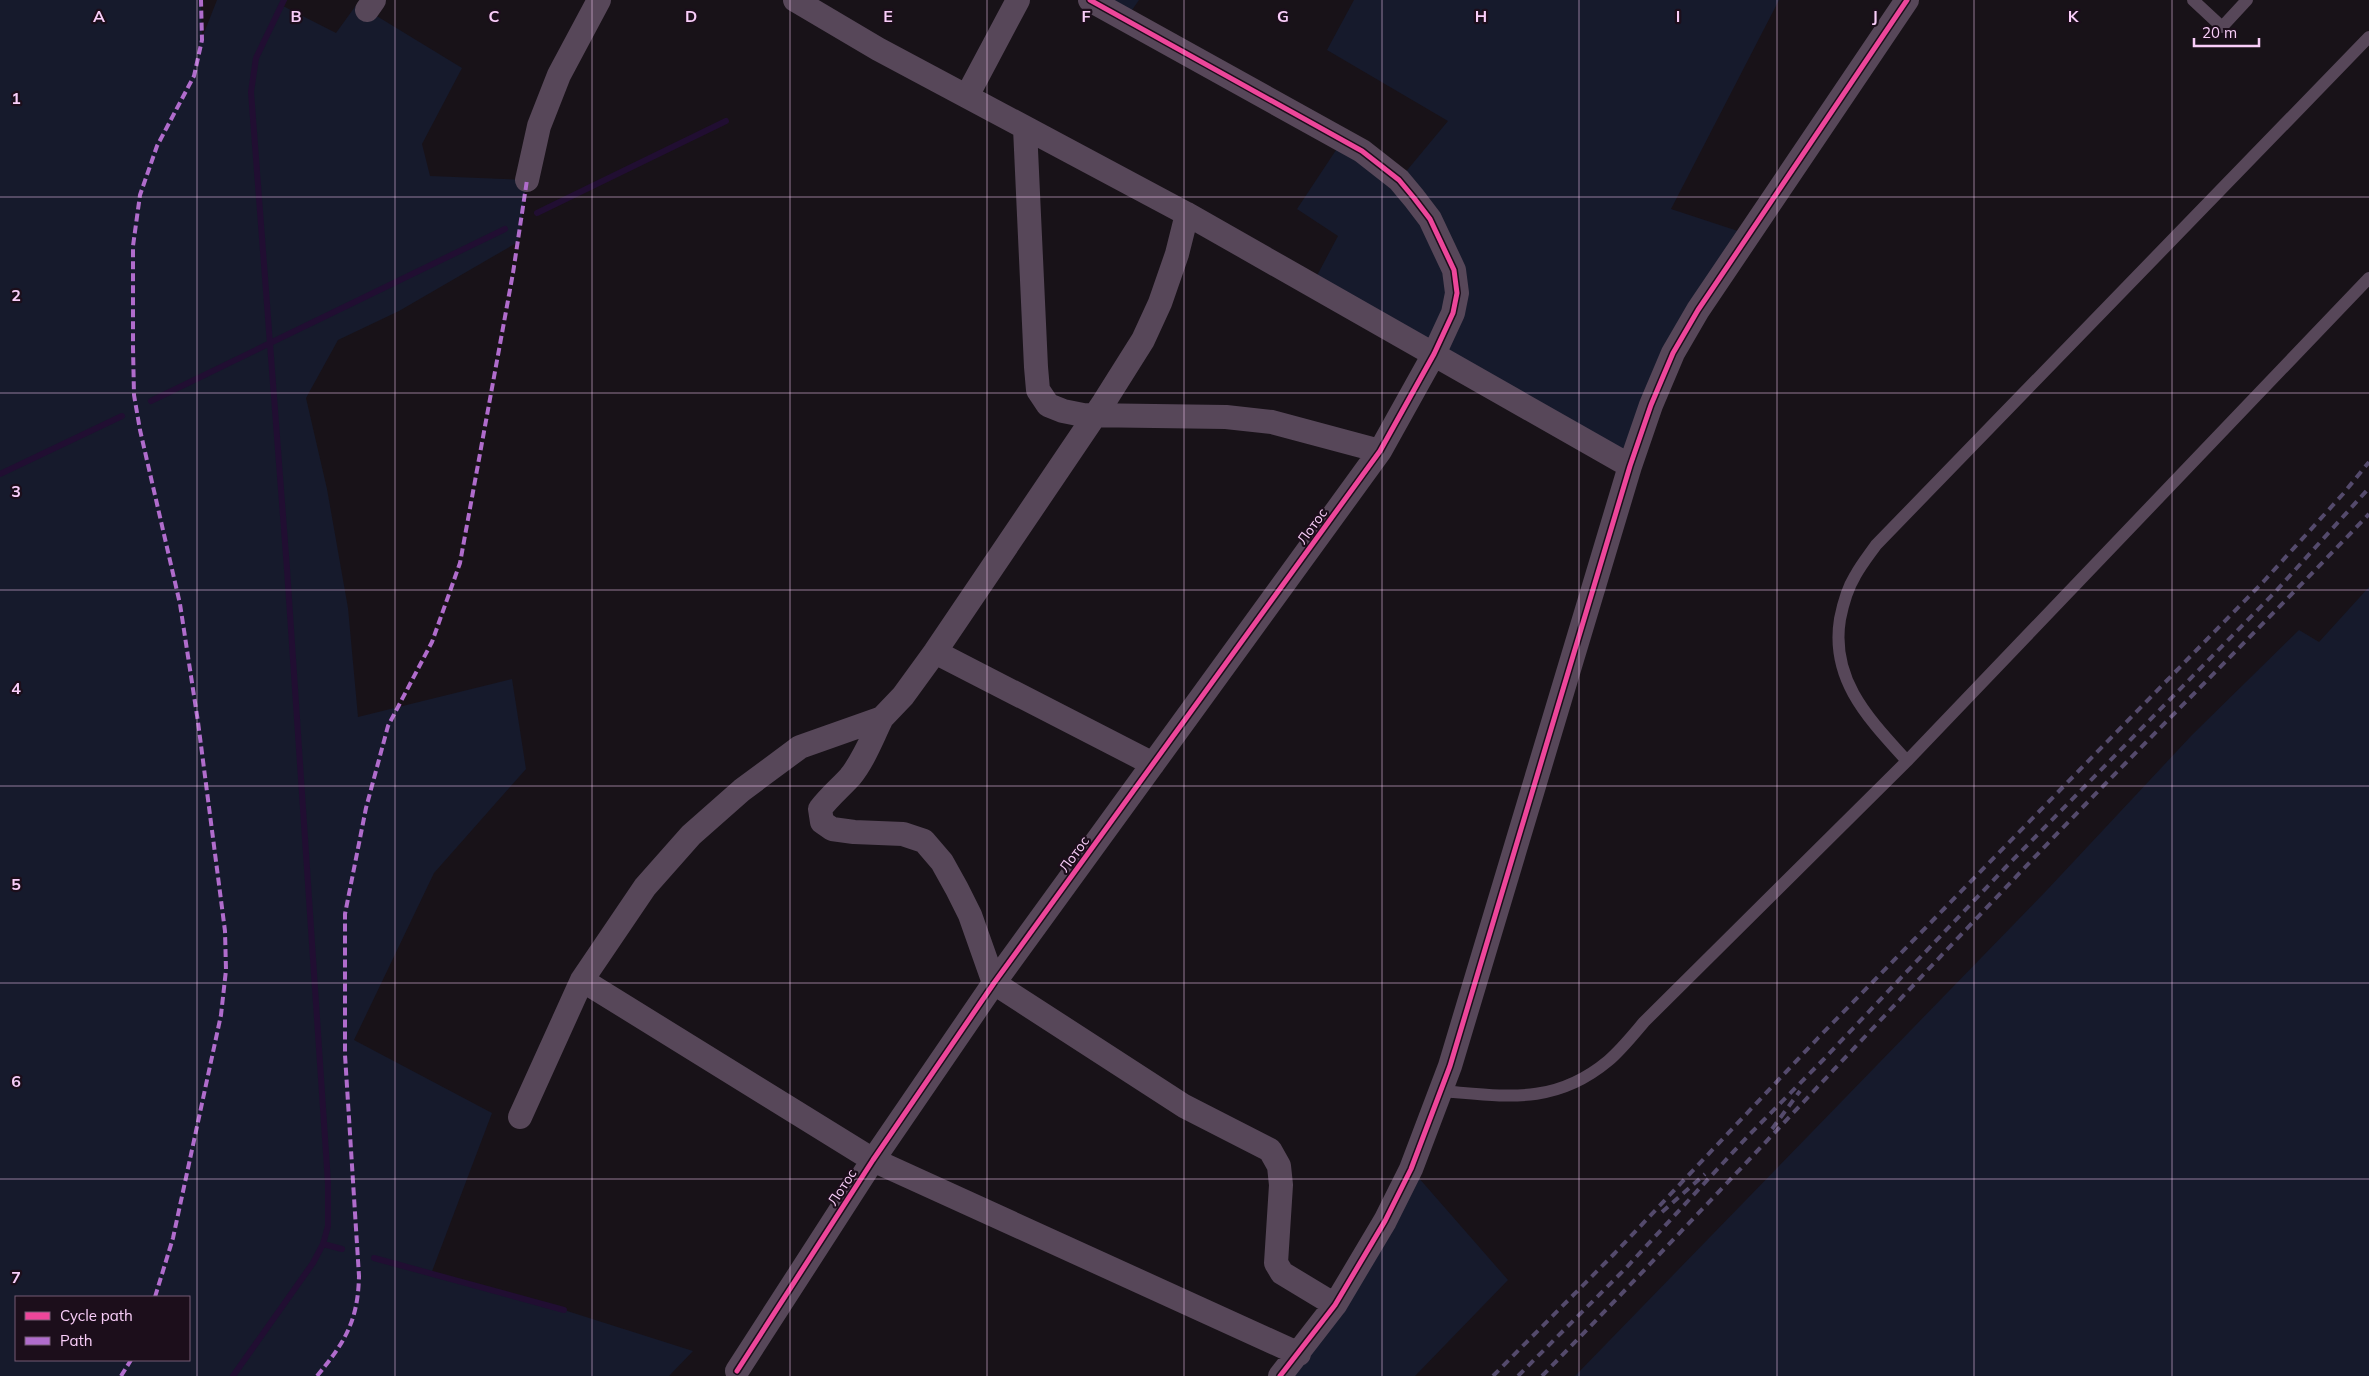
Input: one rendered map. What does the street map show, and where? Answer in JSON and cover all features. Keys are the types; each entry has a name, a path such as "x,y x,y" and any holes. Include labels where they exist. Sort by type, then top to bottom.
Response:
{"street":[{"path":"527,180 540,126 559,76 600,0"},
{"path":"795,0 878,49 1186,214 1630,466"},
{"path":"966,96 1018,0"},
{"name":"Лотос","path":"737,1371 873,1160 994,983 1380,451 1434,354 1453,313 1457,293 1454,270 1444,244 1430,219 1399,180 1362,151 1090,0"},
{"path":"1280,1376 1299,1354 1335,1305 1385,1221 1407,1178 1450,1066 1630,466 1651,405 1673,353 1698,310 1907,0"},
{"path":"1025,128 1038,390 1048,405 1083,415 1094,416 1226,417 1272,422 1380,451"},
{"path":"1186,214 1178,254 1160,303 1143,340 935,652 903,696 882,718 863,758 849,778 832,793 820,809 822,822 832,829 903,834 924,841 942,862 958,889 970,915 994,983 1184,1106 1270,1150 1278,1166 1281,1185 1276,1262 1282,1273 1335,1305"},
{"path":"935,652 1153,764"},
{"path":"520,1117 582,980 645,887 691,835 742,790 800,747 882,718"},
{"path":"582,980 873,1160 1299,1354"}],"lane":[{"path":"2193,0 2222,27 2247,0"},
{"path":"1907,761 1868,717 1854,696 1842,669 1838,636 1843,603 1854,576 1876,545 2369,37"},
{"path":"1440,1092 1502,1095 1543,1094 1578,1083 1609,1061 1644,1022 1907,761 2369,278"}],"shaded area":[{"path":"0,0 201,0 202,38 217,0 284,0 281,5 336,33 357,4 462,68 422,144 430,176 527,180 518,242 399,311 338,340 306,398 327,489 348,608 358,717 512,679 526,769 434,873 354,1040 492,1113 431,1274 564,1310 693,1351 669,1376 0,1376"},
{"path":"1090,0 1139,0 1125,20"},
{"path":"1354,0 1779,0 1671,209 1747,234 1698,310 1630,466 1312,285 1338,236 1297,209 1342,141 1399,180 1448,121 1327,50"},
{"path":"2369,587 2369,1376 1575,1376 2047,890 2192,735 2299,630 2319,642"},
{"path":"1411,1169 1508,1280 1415,1376 1280,1376"}],"waterway":[{"path":"233,1376 313,1263 323,1244 328,1226 328,1183 287,569 251,92 256,58 284,0"},
{"path":"537,213 726,121"},
{"path":"151,401 505,229"},
{"path":"0,474 122,416"},
{"path":"323,1244 342,1249"},
{"path":"374,1258 564,1310"}],"railway":[{"path":"1493,1376 1615,1253 1818,1038 2264,581 2343,494 2369,462"},
{"path":"1518,1376 1625,1269 1748,1136 1823,1060 2005,868 2276,591 2369,488"},
{"path":"1542,1376 1720,1191 2057,834 2369,514"},
{"path":"1772,1129 1800,1091"},
{"path":"1662,1212 1705,1174"}],"marked path":[{"path":"155,1296 173,1238 221,1015 226,970 225,931 198,722 180,604 140,430 134,395 133,246 140,195 157,146 194,76 202,40 201,0"},
{"path":"317,1376 335,1352 348,1330 356,1306 359,1276 345,1055 345,914 366,808 388,726 432,642 460,563 513,273 527,180"},
{"path":"121,1376 130,1361"}],"cycle path":[{"path":"737,1371 873,1160 994,983 1380,451 1434,354 1453,313 1457,293 1454,270 1430,219 1399,180 1362,151 1090,0"},
{"path":"1280,1376 1335,1305 1385,1221 1411,1169 1450,1066 1630,466 1651,405 1673,353 1698,310 1907,0"}]}
